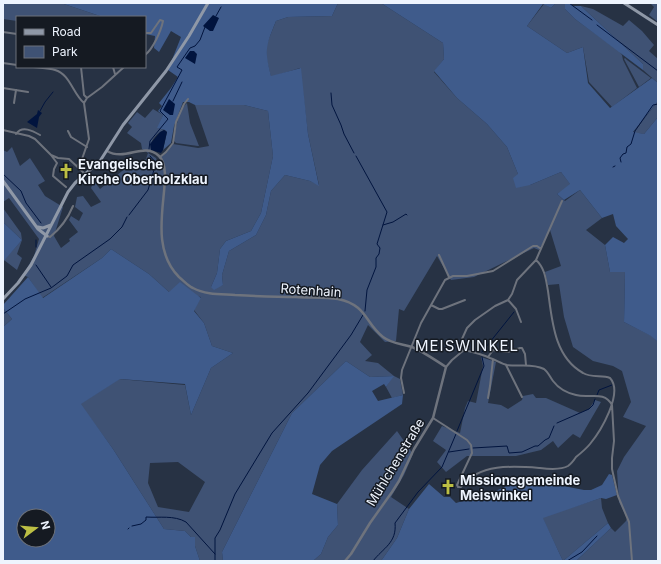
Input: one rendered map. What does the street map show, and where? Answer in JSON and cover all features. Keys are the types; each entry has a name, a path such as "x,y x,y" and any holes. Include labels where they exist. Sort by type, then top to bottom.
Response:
{"main road":[{"path":"3,299 27,272 38,254 68,192 75,183 96,166 123,125 166,71 208,3"},
{"path":"624,3 658,25"},
{"path":"3,181 37,227 47,236"},
{"path":"37,227 43,228 51,226"}],"street":[{"path":"146,33 151,33 160,20 163,21 160,33 146,54"},
{"path":"3,32 16,34"},
{"path":"3,63 16,65"},
{"path":"41,68 60,72 84,103 89,139 78,166"},
{"path":"81,68 84,95 87,98"},
{"path":"113,68 115,74"},
{"path":"84,103 87,98 102,87 123,68"},
{"path":"3,88 28,92"},
{"path":"14,103 16,90"},
{"path":"107,151 112,154 120,155 144,150 151,151 160,156 166,152 173,143 176,122 184,104 188,99"},
{"path":"3,130 29,136 35,139 57,163 53,176 66,187"},
{"path":"16,134 19,130 28,130 40,135"},
{"path":"68,131 71,137 87,147"},
{"path":"51,155 58,158 69,159 85,174"},
{"name":"Rotenhain","path":"160,156 165,173 161,226 162,246 167,261 176,273 193,288 201,291 221,294 338,299 351,304 363,312 380,334 387,340 411,347 446,367"},
{"path":"464,350 462,348 462,339 470,324 495,306 508,300 517,280 536,260 562,201"},
{"path":"47,236 50,237 53,235 68,217 73,206"},
{"path":"404,394 401,378 402,370 421,322 445,280 449,277 490,272 496,270 533,246 537,246 541,249"},
{"path":"439,255 449,277"},
{"path":"536,260 540,264 544,273 551,319 562,352 567,359 582,373 607,377 613,381 615,386 612,405 614,441 612,469 619,499 629,522 632,561"},
{"path":"431,305 442,309 465,300"},
{"path":"508,300 516,309 521,322"},
{"path":"488,357 493,350 508,352 522,348 525,354 526,365"},
{"path":"464,350 488,357 506,365 526,365 545,370 556,385 562,390 579,396 597,395 604,397 610,401 612,405"},
{"path":"446,367 464,350"},
{"path":"488,398 493,359"},
{"path":"506,365 522,396"},
{"name":"Mühlchenstraße","path":"345,561 358,544 370,523 399,481 414,449 433,418 446,367"},
{"path":"433,418 467,440 471,445 472,452 457,485 459,488 464,482 485,470 509,466 548,469 568,466 590,444 612,405"}],"green space":[{"path":"3,3 61,3 100,16 16,16 16,21 3,19"},
{"path":"338,3 381,3 443,43 444,59 434,72 457,98 487,124 507,147 518,174 530,185 561,172 571,185 557,194 565,201 580,190 602,218 586,230 605,245 610,272 625,272 624,322 652,336 658,342 658,561 576,561 611,528 615,532 626,521 627,518 619,502 617,471 624,457 646,426 623,417 631,402 622,371 613,366 593,361 573,347 564,317 559,284 548,285 545,272 561,266 550,230 539,250 534,248 474,277 451,280 437,256 404,311 399,309 396,341 385,342 368,325 360,342 372,355 365,361 378,363 400,379 403,395 392,398 386,387 393,376 370,377 346,361 292,413 222,552 223,561 200,561 195,546 195,537 191,537 185,531 164,529 113,449 80,404 119,379 185,385 191,415 211,368 233,353 212,346 204,323 194,310 201,297 169,292 149,274 111,249 102,258 42,298 28,277 23,275 34,256 39,239 9,198 3,202 3,150 7,152 12,147 20,166 30,158 45,181 38,185 45,196 63,207 54,236 61,248 78,232 69,220 71,216 79,221 83,213 75,207 77,197 83,196 91,207 101,202 91,188 94,181 100,189 127,167 146,159 148,153 156,158 159,166 161,157 173,144 198,148 209,146 195,105 244,105 268,111 273,156 261,213 251,231 226,241 220,249 217,273 211,287 223,285 222,275 229,251 256,235 266,215 271,191 285,175 310,181 319,185 308,134 300,68 271,77 267,61 266,46 276,21 288,17 332,16","holes":["178,462 205,482 189,512 158,507 148,483 150,463"]},
{"path":"556,3 565,3 565,9 575,19 619,51 622,55 637,88 612,107 589,82 583,47 567,53 527,26 544,4 551,8"},
{"path":"650,3 658,3 658,22 649,15 654,7"},
{"path":"581,6 593,9 623,26 629,20 642,31 654,45 649,51 658,59 658,83 643,70 643,64"},
{"path":"625,58 651,78 639,87 624,59"},
{"path":"658,101 658,117 644,134 633,133"},
{"path":"187,103 190,123 199,146 176,143 174,141 176,126 182,110"},
{"path":"153,109 163,115 158,128 164,130 154,138 151,144 151,150 148,153 142,149 141,143 127,133 132,127 128,123 137,112 145,118"},
{"path":"3,208 21,233 22,240 3,222"},
{"path":"22,240 17,254 22,258 17,270 4,260"},
{"path":"3,308 12,319 3,327"},
{"path":"481,357 496,362 488,403 501,405 508,409 522,400 523,396 533,394 536,398 546,398 580,413 589,409 595,400 601,402 580,438 573,434 558,448 553,441 541,450 516,456 467,456 446,472 437,462 446,450 433,441 442,426 460,433 465,408 468,401 476,403 483,366"},
{"path":"397,431 413,454 404,475 391,497 409,509 397,538 381,561 313,561 321,554 328,537 338,525 337,504 362,470"},
{"path":"601,498 602,508 608,523 563,561 542,517"}],"shaded area":[{"path":"61,3 338,3 332,16 288,17 276,21 267,48 267,60 271,76 301,68 308,134 319,186 310,181 285,175 271,191 266,215 256,235 229,251 222,275 223,285 214,290 211,287 217,273 220,249 226,241 251,231 261,213 273,156 268,111 244,105 195,105 189,102 183,102 174,126 171,143 163,150 167,132 157,128 163,115 158,111 162,106 159,103 178,77 168,70 181,37 171,31 159,52 154,48 155,36 146,34 146,16 100,16"},
{"path":"381,3 556,3 551,8 543,4 527,26 567,53 583,47 588,83 610,108 652,78 658,83 658,101 633,132 644,134 658,117 658,342 651,336 624,322 625,272 610,272 605,245 613,237 624,243 628,239 616,226 613,214 602,218 580,190 564,200 557,194 570,184 561,172 530,185 516,188 513,178 518,174 507,147 487,124 457,98 434,71 444,59 443,43"},
{"path":"565,3 570,3 573,6 581,6 643,64 643,70 575,19 565,9"},
{"path":"213,15 219,18 213,31 210,31 203,26"},
{"path":"190,51 194,51 197,54 195,64 185,58"},
{"path":"169,99 175,104 173,115 170,115 163,110"},
{"path":"38,110 42,113 39,117 37,128 27,122 37,114"},
{"path":"164,130 167,132 163,150 161,153 151,150 150,144 160,132"},
{"path":"3,222 22,240 3,262"},
{"path":"111,249 149,274 169,292 180,282 201,298 194,311 204,323 212,346 233,353 211,368 191,415 185,384 120,379 81,404 113,449 164,529 185,531 191,537 195,537 195,546 200,561 3,561 3,327 12,319 3,308 3,305 28,277 43,298 102,258"},
{"path":"346,361 370,377 394,376 386,387 384,384 372,391 378,401 403,395 402,404 332,451 320,465 312,494 337,504 338,525 328,537 321,554 313,561 223,561 222,552 292,413"},
{"path":"609,474 612,475 617,495 606,499 601,498 543,518 563,561 381,561 397,538 409,509 429,484 444,497 450,497 456,503 493,492 512,484 520,483 553,484 591,490 602,485"},
{"path":"608,523 611,528 576,561 563,561"}],"waterway":[{"path":"569,3 592,20"},
{"path":"216,16 221,7"},
{"path":"597,25 658,71"},
{"path":"149,149 150,141 168,119 160,111 182,70 177,67 190,48 195,46 200,40 205,27"},
{"path":"173,101 182,82"},
{"path":"40,111 53,92"},
{"path":"331,93 332,105 354,153"},
{"path":"621,162 620,158 626,153 627,147 631,144 635,131 653,105 658,104"},
{"path":"129,215 148,190 156,163 150,156"},
{"path":"356,156 387,212 377,244 380,248 379,254 376,258 376,267 367,290 365,311"},
{"path":"3,174 21,191 26,203 41,223"},
{"path":"383,225 393,222 406,214 407,215"},
{"path":"3,314 25,299 51,288 67,276 73,265 110,239 122,227 127,217"},
{"path":"36,240 36,247"},
{"path":"36,265 51,287"},
{"path":"482,352 514,312"},
{"path":"215,561 215,538 220,530 235,494 272,433 308,393 351,335 363,315"},
{"path":"457,431 484,366 482,357"},
{"path":"597,395 599,390 612,385"},
{"path":"557,423 589,409 593,405 595,399"},
{"path":"473,448 507,446 509,453 522,452 538,446 549,438 554,426"},
{"path":"373,561 392,540 394,536 395,523 418,492 442,467 456,434"},
{"path":"449,452 469,449"},
{"path":"132,526 141,524 146,520 146,517 177,518 186,522 215,554"},
{"path":"567,561 582,552 597,536"}],"place":[{"name":"Evangelische Kirche Oberholzklau","path":"66,171"},
{"name":"Missionsgemeinde Meiswinkel","path":"448,487"}],"district":[{"name":"MEISWINKEL","path":"467,345"}]}
